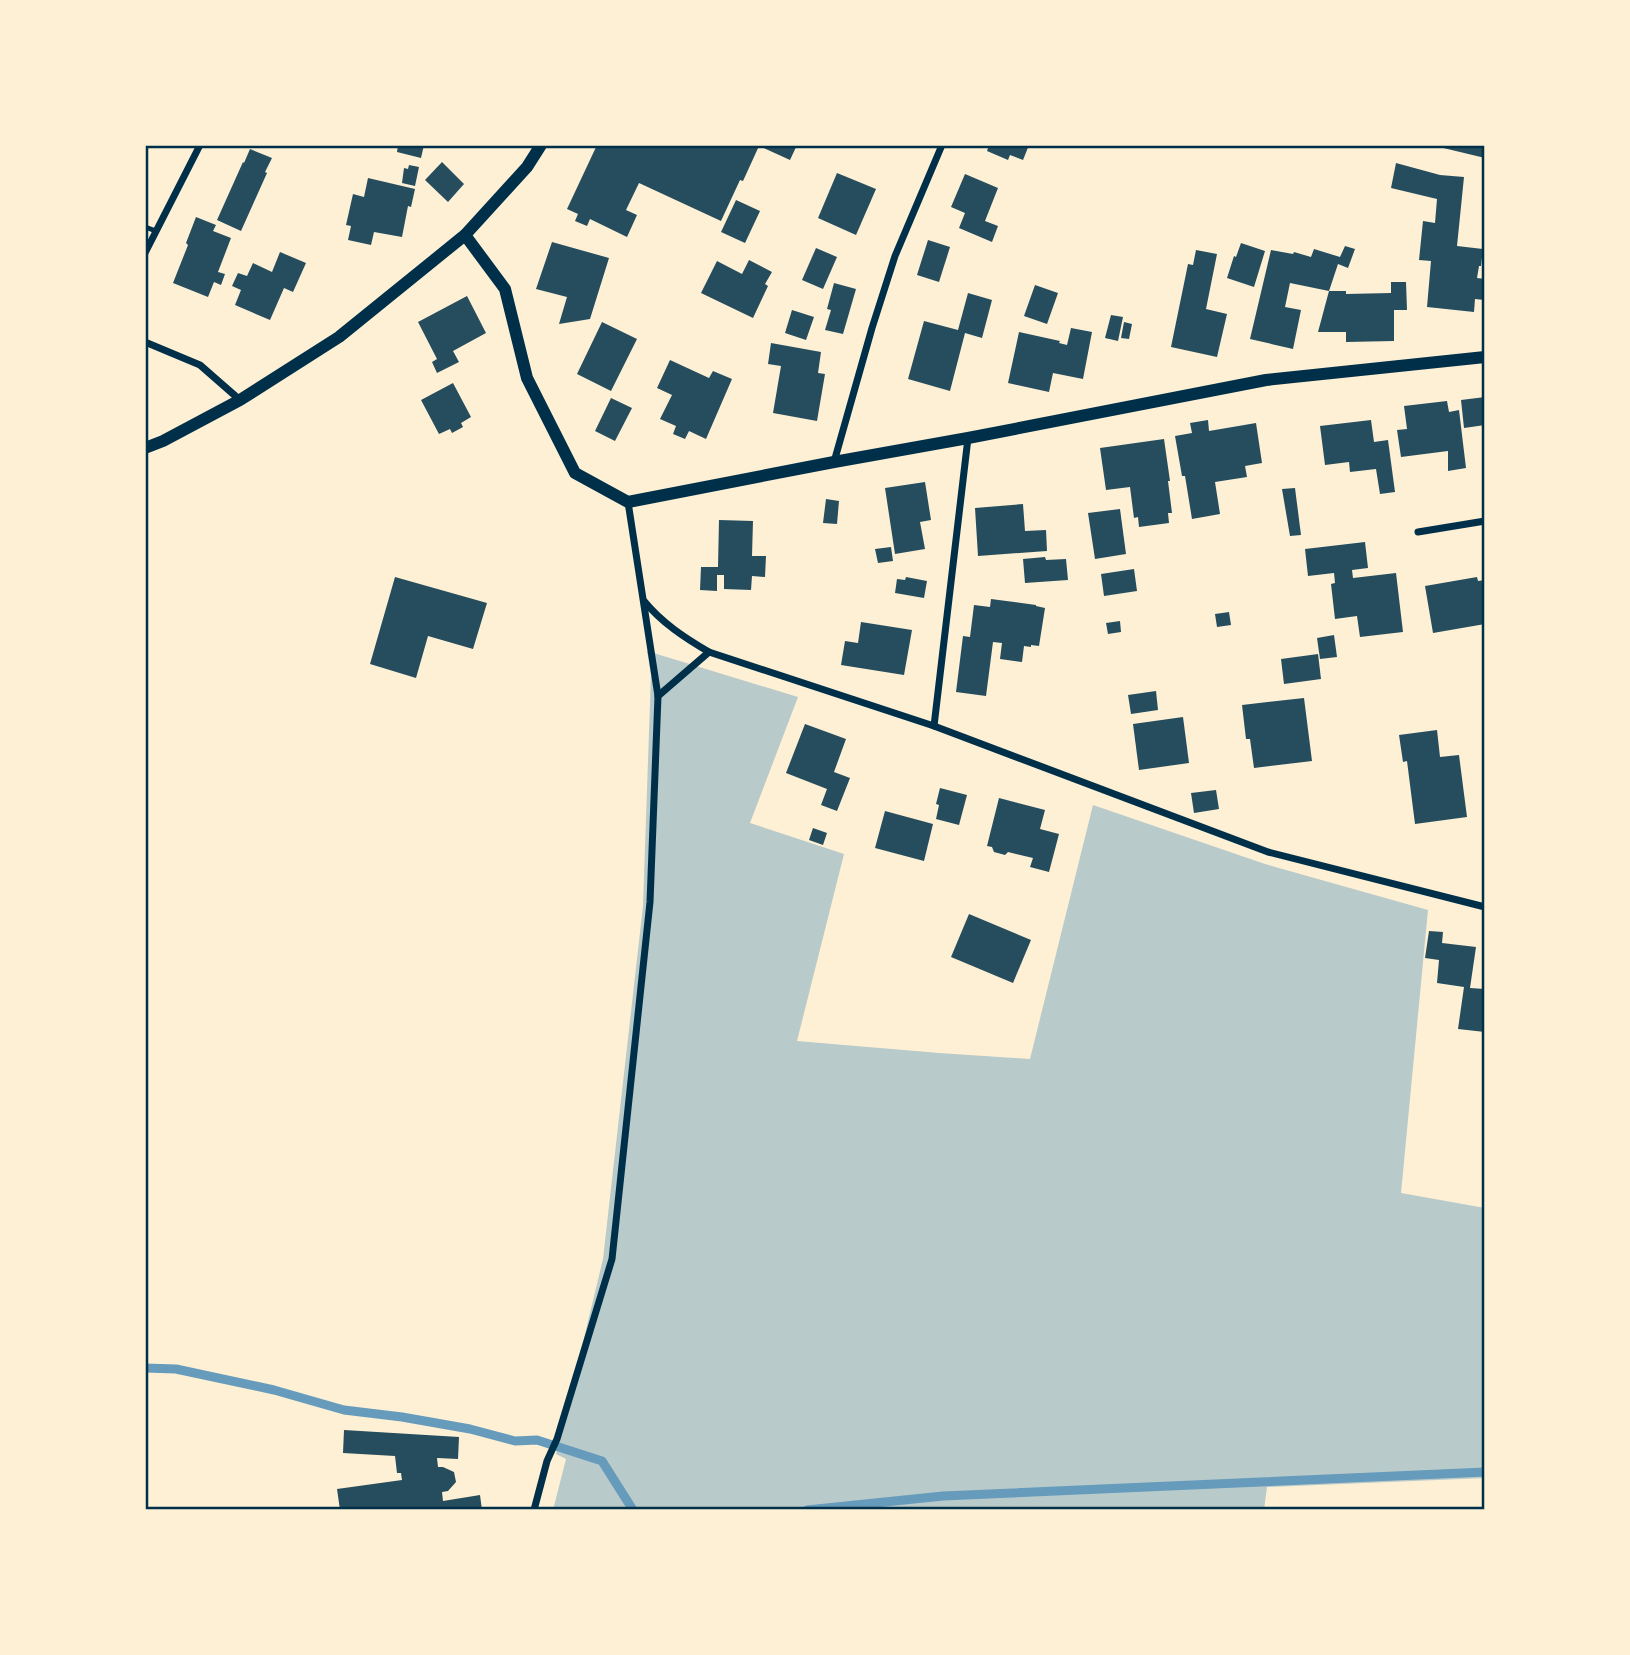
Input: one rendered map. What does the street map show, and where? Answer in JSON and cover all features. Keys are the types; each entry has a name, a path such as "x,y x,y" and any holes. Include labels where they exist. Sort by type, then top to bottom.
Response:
{"street":[{"path":"145,253 200,145"},
{"path":"145,448 240,400 339,337 465,235 527,167 541,145"},
{"path":"834,462 895,256 942,145"},
{"path":"465,235 505,289 527,378 575,473 628,502 1266,380 1485,357"},
{"path":"145,342 200,365 240,400"},
{"path":"934,726 968,438"},
{"path":"534,1510 547,1461 557,1439 612,1259 650,902 657,696 628,502"},
{"path":"1418,532 1485,521"},
{"path":"643,599 680,635 709,653 934,726 1268,852 1485,907"},
{"path":"657,696 709,653"}],"lane":[{"path":"145,227 156,231"}],"shaded area":[{"path":"647,651 798,697 750,823 844,854 797,1041 1030,1059 1093,805 1265,864 1428,910 1401,1193 1485,1208 1485,1478 1267,1487 1264,1510 553,1510 566,1459 556,1454 603,1259 643,906 651,674"}],"building":[{"path":"398,145 424,145 421,158 397,152"},
{"path":"597,145 797,145 790,160 759,146 721,221 639,183 626,210 637,215 627,237 590,219 587,226 575,221 578,214 567,209"},
{"path":"989,145 1029,145 1023,160 1010,155 1008,160 987,151"},
{"path":"1485,145 1485,158 1435,146"},
{"path":"250,149 272,158 241,231 217,220"},
{"path":"442,162 464,184 448,202 425,180"},
{"path":"1396,163 1440,175 1464,177 1457,246 1483,249 1477,278 1485,279 1484,300 1475,299 1474,312 1427,307 1431,261 1419,260 1423,221 1435,223 1437,199 1391,188"},
{"path":"409,165 419,167 415,186 402,183 404,168 408,169"},
{"path":"837,173 876,189 856,235 818,218"},
{"path":"965,174 998,188 985,221 998,226 992,242 959,228 965,213 951,207"},
{"path":"368,178 415,189 411,207 408,206 402,237 374,232 371,245 348,240 351,226 346,225 353,194 364,197"},
{"path":"736,200 760,211 745,243 721,232"},
{"path":"196,217 216,225 213,231 231,238 218,272 225,274 221,285 214,282 208,297 173,283"},
{"path":"928,240 950,247 939,282 917,275"},
{"path":"552,242 609,258 590,319 559,324 567,297 536,289"},
{"path":"1241,243 1265,251 1254,287 1227,278"},
{"path":"1345,246 1355,249 1348,268 1338,264 1329,291 1290,283 1285,307 1301,310 1293,349 1250,339 1271,250 1311,257 1314,249 1340,257"},
{"path":"816,248 837,257 823,289 802,280"},
{"path":"1196,250 1217,254 1206,309 1227,314 1217,357 1171,347 1188,264 1193,265"},
{"path":"280,252 306,263 293,292 284,288 270,320 235,305 241,290 232,286 238,273 247,276 253,263 272,272"},
{"path":"749,260 772,272 753,318 701,293 717,261 742,274"},
{"path":"1391,282 1406,282 1407,310 1394,310 1394,341 1346,342 1346,332 1318,332 1329,291 1346,291 1346,294 1391,293"},
{"path":"834,283 856,289 843,334 825,330 831,310 827,309"},
{"path":"1035,285 1058,293 1047,324 1024,316"},
{"path":"968,293 992,300 982,338 965,333 950,391 908,379 924,321 958,330"},
{"path":"467,296 486,333 453,351 459,362 437,373 432,362 437,359 418,322"},
{"path":"792,310 814,317 806,340 785,333"},
{"path":"1111,315 1123,317 1118,341 1105,338"},
{"path":"602,322 637,339 611,391 577,374"},
{"path":"1124,322 1132,324 1129,339 1121,338"},
{"path":"1071,328 1092,332 1083,379 1053,373 1049,392 1008,383 1019,332 1067,345"},
{"path":"771,343 821,352 818,373 825,374 817,421 773,413 781,366 768,364"},
{"path":"670,360 709,378 713,371 732,379 706,439 689,431 685,439 673,434 676,426 660,419 672,395 657,388"},
{"path":"453,383 471,417 461,423 463,427 452,433 450,429 439,434 421,400"},
{"path":"1485,397 1485,425 1464,428 1461,400"},
{"path":"611,398 632,408 615,441 595,431"},
{"path":"1447,401 1449,412 1459,410 1466,468 1448,471 1448,451 1401,457 1397,430 1407,429 1404,406"},
{"path":"1208,420 1209,431 1256,423 1262,463 1245,466 1247,477 1215,482 1220,514 1192,519 1175,436 1192,433 1190,423"},
{"path":"1371,420 1374,442 1388,440 1395,492 1380,494 1376,469 1350,472 1349,462 1325,465 1320,426"},
{"path":"1164,439 1172,513 1168,513 1169,523 1139,527 1138,517 1134,518 1130,487 1106,490 1100,448"},
{"path":"925,482 931,520 920,522 925,549 895,554 885,488"},
{"path":"1295,488 1301,535 1290,536 1282,489"},
{"path":"826,499 839,501 837,524 823,523"},
{"path":"1023,504 1025,531 1046,530 1047,551 978,556 975,508"},
{"path":"1120,509 1126,554 1095,559 1088,513"},
{"path":"719,520 753,521 752,556 766,556 765,577 752,576 751,590 724,589 724,575 717,575 717,591 700,590 701,567 718,567"},
{"path":"1365,542 1368,568 1352,570 1353,578 1396,573 1403,632 1360,637 1357,616 1335,619 1331,584 1335,583 1334,573 1308,576 1305,549"},
{"path":"891,547 893,561 878,563 875,549"},
{"path":"1045,557 1046,560 1066,559 1068,580 1025,583 1023,559"},
{"path":"1134,569 1137,591 1104,596 1101,574"},
{"path":"395,577 487,603 473,649 428,636 416,678 370,664"},
{"path":"906,577 927,581 924,598 895,593 897,579 905,580"},
{"path":"1477,577 1478,581 1485,580 1485,624 1433,633 1425,586"},
{"path":"991,599 1045,608 1039,646 1024,646 1022,662 1000,659 1002,643 993,642 986,696 956,692 963,636 970,637 974,605 990,607"},
{"path":"1229,612 1231,625 1217,627 1215,614"},
{"path":"1120,621 1121,632 1108,634 1106,623"},
{"path":"861,622 912,630 904,675 841,665 845,641 858,643"},
{"path":"1334,635 1337,657 1320,659 1317,638"},
{"path":"1318,654 1321,679 1284,684 1281,659"},
{"path":"1156,691 1158,710 1131,714 1128,695"},
{"path":"1304,698 1312,761 1254,768 1250,739 1246,739 1242,705"},
{"path":"1183,717 1189,763 1139,770 1133,724"},
{"path":"805,724 846,739 834,772 850,778 837,811 821,805 827,789 786,773"},
{"path":"1437,730 1440,757 1459,755 1467,817 1415,824 1407,761 1403,762 1399,735"},
{"path":"940,788 967,795 959,825 936,819"},
{"path":"1216,790 1219,809 1194,813 1191,793"},
{"path":"999,798 1045,810 1040,829 1059,834 1049,872 1030,867 1033,858 1008,852 1005,855 994,852 992,847 987,846"},
{"path":"885,811 933,824 924,861 875,848"},
{"path":"813,828 827,833 823,845 809,840"},
{"path":"969,914 1031,940 1013,983 951,957"},
{"path":"1429,931 1443,932 1442,943 1476,947 1470,988 1485,989 1485,1032 1458,1029 1464,987 1437,983 1439,960 1425,958"},
{"path":"344,1430 459,1437 458,1459 437,1458 438,1467 454,1472 456,1482 448,1491 442,1492 443,1501 480,1495 482,1510 340,1510 337,1489 402,1480 401,1473 397,1473 395,1456 343,1453"}],"waterway":[{"path":"145,1368 176,1369 274,1390 344,1410 470,1429 515,1441 537,1440 602,1461 633,1510"},
{"path":"807,1510 943,1496 1485,1472"}]}
